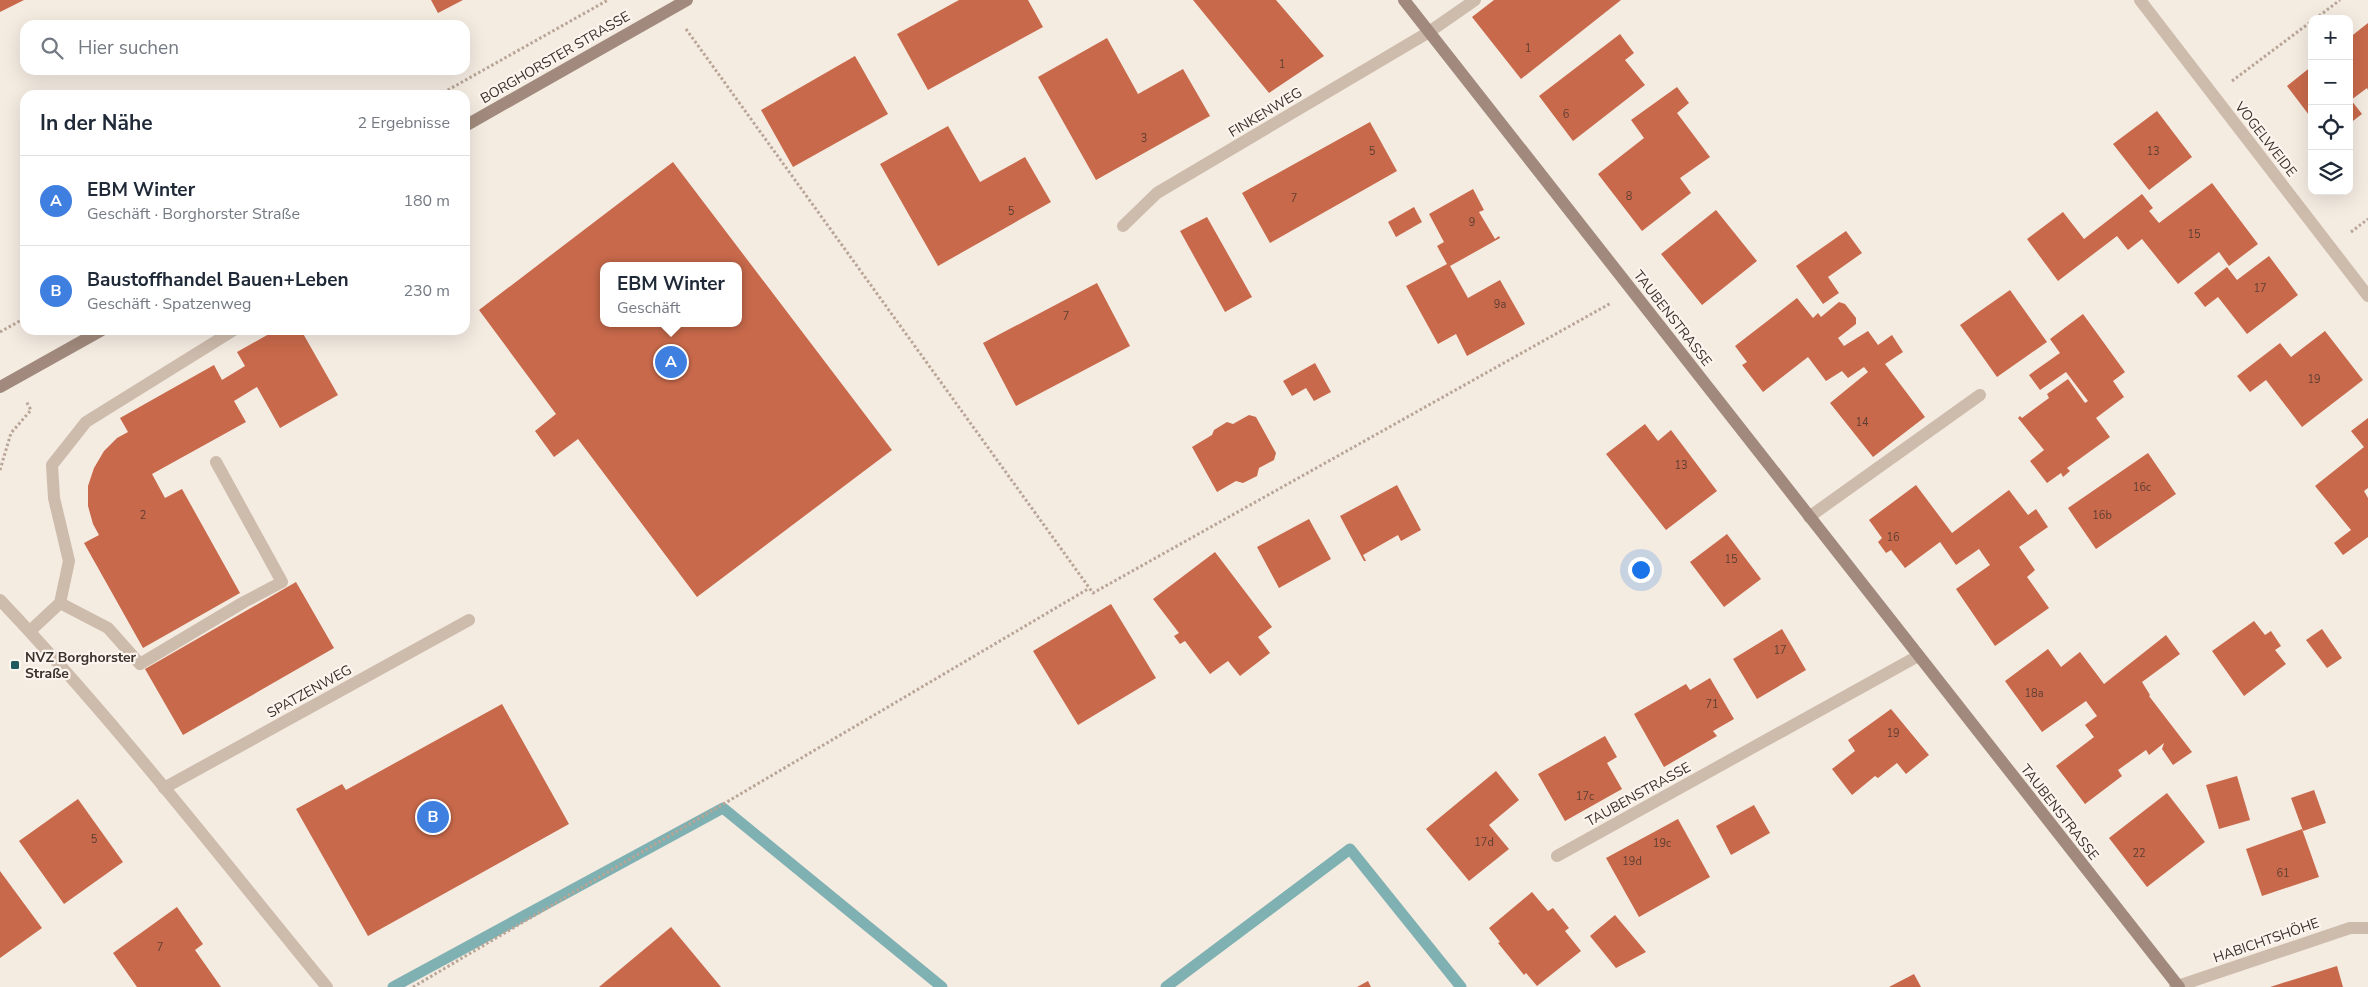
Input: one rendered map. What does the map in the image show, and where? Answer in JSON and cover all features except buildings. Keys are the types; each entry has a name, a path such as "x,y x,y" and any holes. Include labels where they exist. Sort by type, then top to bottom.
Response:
{"street":[{"name":"BORGHORSTER STRASSE","path":"470,123 687,0"},
{"name":"TAUBENSTRASSE","path":"1404,0 1634,291 2177,987"},
{"name":"FINKENWEG","path":"1123,226 1158,193 1429,32 1475,0"},
{"name":"VOGELWEIDE","path":"2140,0 2368,296"},
{"path":"0,387 93,335"},
{"path":"30,631 60,603 69,560 54,498 52,465 86,422 226,335"},
{"path":"1809,516 1980,395"},
{"path":"60,603 108,628 140,664 244,602 282,582 216,462"},
{"path":"0,600 30,631 164,788 327,987"},
{"name":"SPATZENWEG","path":"164,788 469,620"},
{"name":"TAUBENSTRASSE","path":"1557,856 1918,656"},
{"name":"HABICHTSHÖHE","path":"2177,987 2350,928 2368,928"}],"path":[{"path":"447,90 608,0"},
{"path":"2320,15 2340,0"},
{"path":"671,8 1093,592 1634,291"},
{"path":"2214,95 2308,24"},
{"path":"0,332 20,321"},
{"path":"0,470 11,433 31,410"},
{"path":"413,987 1088,589"}],"waterway":[{"path":"393,987 723,808 942,987"},
{"path":"1166,987 1350,849 1461,987"}],"place":[{"name":"EBM Winter","path":"671,362"},
{"name":"NVZ Borghorster Straße","path":"15,665"},
{"name":"Baustoffhandel Bauen+Leben","path":"433,817"}]}
